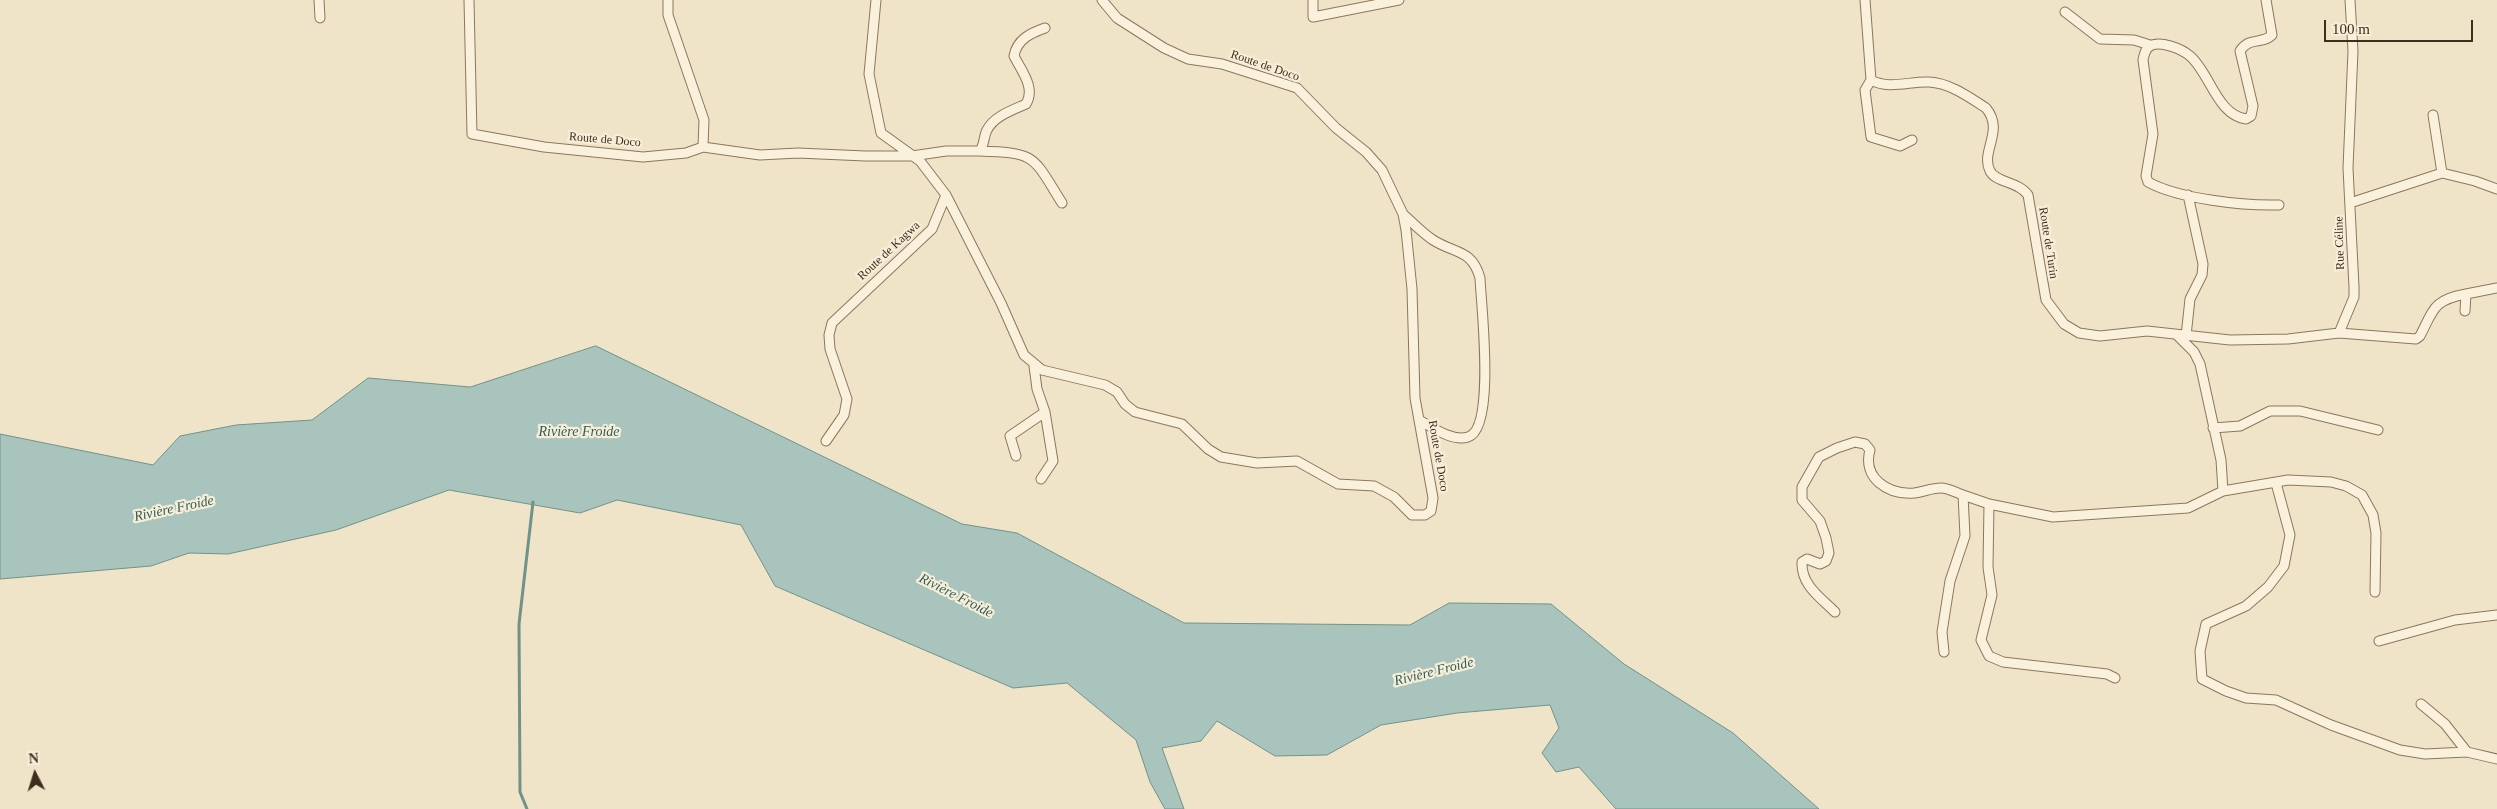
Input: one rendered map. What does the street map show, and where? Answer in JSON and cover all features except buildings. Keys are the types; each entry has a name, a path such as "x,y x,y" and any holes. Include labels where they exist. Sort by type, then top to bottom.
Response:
{"street":[{"path":"320,0 320,18"},
{"name":"Route de Doco","path":"469,0 472,134 544,147 643,157 686,153 703,147"},
{"path":"668,0 668,16 704,120 703,147 760,155 798,153 912,156 946,151 1024,154 1038,164 1062,203"},
{"path":"876,0 869,74 881,133 920,161 946,195 1001,303 1024,355 1034,366 1037,389 1045,412 1053,461 1041,479"},
{"name":"Route de Doco","path":"1034,366 1042,370 1105,385 1116,392 1125,404 1135,412 1182,424 1208,450 1221,457 1257,463 1297,461 1338,484 1374,486 1394,497 1412,515 1419,516 1431,511 1434,505 1413,375 1412,289 1403,214 1382,170 1366,152 1336,128 1297,88 1222,64 1188,59 1164,48 1117,18 1102,0"},
{"path":"1313,0 1313,17 1399,0"},
{"path":"1865,0 1871,80 1865,90 1872,136 1900,146 1912,140"},
{"path":"2065,12 2100,39 2134,40 2150,45 2162,44 2190,56 2222,102 2235,116 2246,119 2250,116 2252,106 2240,51 2248,42 2269,38 2272,35 2266,0"},
{"name":"Rue Céline","path":"2339,333 2354,297 2348,168 2353,52 2350,0"},
{"path":"979,151 982,148 986,130 992,123 1026,104 1030,90 1014,56 1015,50 1025,36 1045,28"},
{"path":"2150,45 2146,50 2143,60 2153,134 2146,176 2148,182 2155,186 2188,195 2252,206 2279,205"},
{"name":"Route de Turin","path":"1871,80 1880,85 1929,82 1943,84 1986,108 1991,114 1994,125 1988,162 1989,170 1994,176 2019,185 2028,195 2046,300 2064,324 2079,333 2100,336 2147,331 2185,336"},
{"path":"2433,115 2442,173"},
{"path":"2350,203 2442,173 2475,181 2497,189"},
{"name":"Route de Kagwa","path":"826,442 844,415 847,399 830,349 829,335 832,323 932,229 946,195"},
{"path":"2188,195 2203,264 2202,274 2190,299 2185,336 2200,364 2220,460 2223,492"},
{"path":"1403,214 1434,241 1464,254 1476,264 1480,278 1485,372 1480,426 1468,438 1456,438 1419,420"},
{"path":"2185,336 2230,340 2288,339 2339,333 2416,339 2420,336 2436,306 2442,300 2497,288"},
{"path":"2465,311 2466,294"},
{"path":"2213,428 2240,426 2270,411 2300,411 2378,430"},
{"path":"1016,456 1010,436 1045,412"},
{"path":"1834,612 1808,586 1802,570 1802,562 1808,559 1820,564 1826,561 1829,554 1820,521 1802,500 1802,487 1819,457 1855,442 1865,444 1870,450 1868,466 1882,486 1892,492 1913,493 1943,488 1989,504 2053,517 2188,508 2223,492 2288,480 2331,482 2346,486 2362,495 2373,515 2376,533 2375,592"},
{"path":"2276,483 2290,534 2284,566 2268,587 2246,606 2206,624 2200,651 2202,679 2226,691 2246,698 2276,700 2331,725 2400,750 2425,754 2467,752 2497,759"},
{"path":"1944,652 1942,632 1950,581 1965,536 1963,495"},
{"path":"1989,504 1988,567 1992,595 1981,640 1989,656 2003,662 2107,674 2115,678"},
{"path":"2379,640 2455,620 2497,615"},
{"path":"2420,704 2445,724 2467,752"}],"water":[{"name":"Rivière Froide","path":"596,346 962,524 1017,533 1184,623 1410,625 1449,603 1551,604 1624,664 1733,733 1819,809 1616,809 1579,767 1556,772 1542,753 1559,728 1550,705 1457,713 1381,725 1327,755 1275,756 1217,721 1201,741 1162,748 1184,809 1165,809 1150,782 1136,740 1067,683 1013,688 775,586 741,525 617,500 580,513 449,490 336,530 228,554 189,553 151,566 0,579 0,434 153,465 180,436 236,425 312,420 368,378 470,387"}],"waterway":[{"path":"527,809 520,792 519,624 533,502"}]}
